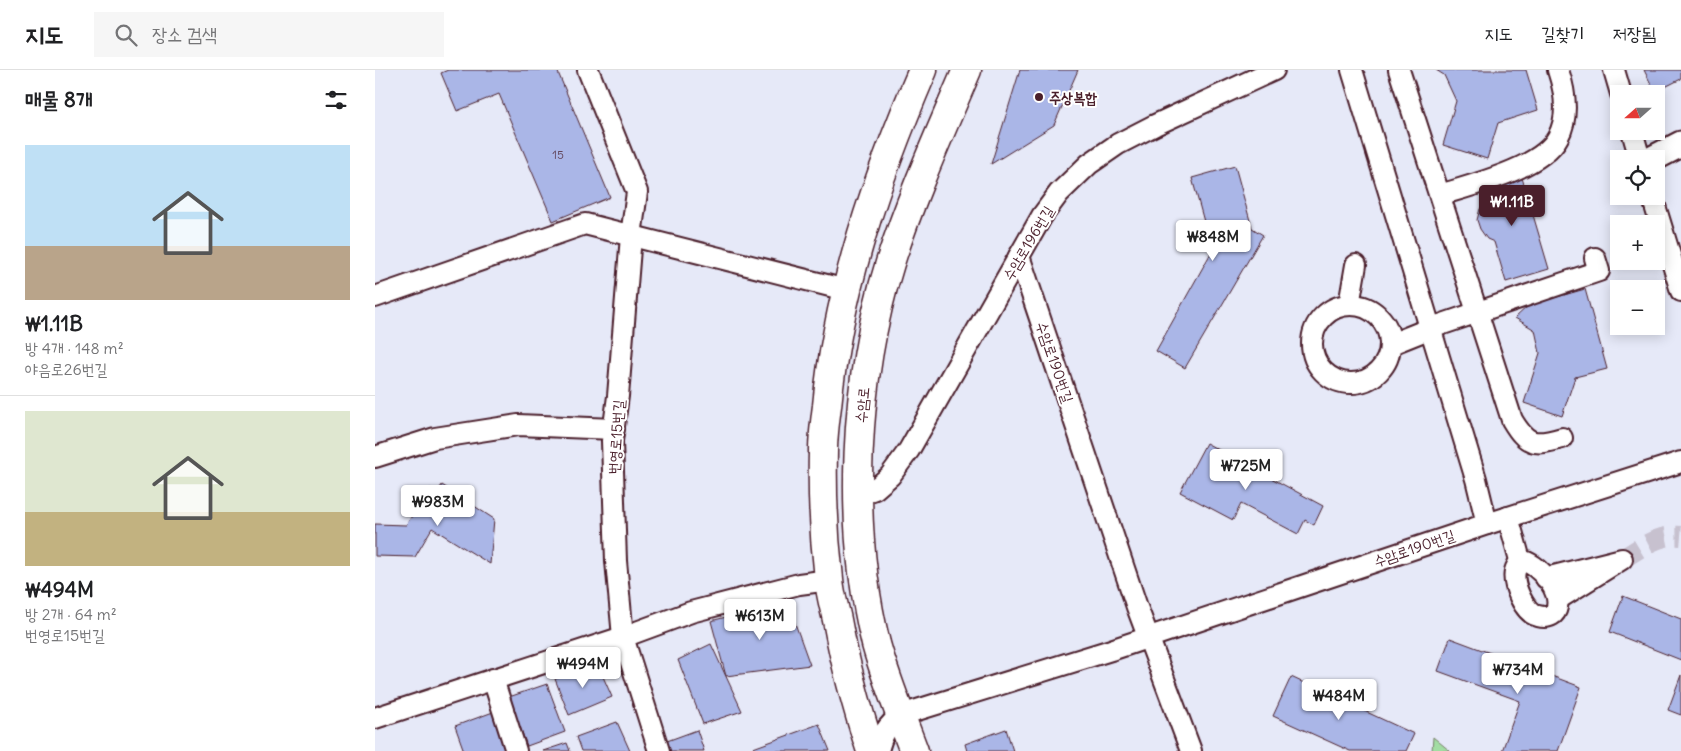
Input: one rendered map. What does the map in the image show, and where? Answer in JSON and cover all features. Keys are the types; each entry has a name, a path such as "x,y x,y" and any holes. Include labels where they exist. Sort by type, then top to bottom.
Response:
{"main road":[{"path":"871,751 843,653 829,580 823,501 823,449 829,381 838,328 854,258 875,191 901,120 923,70"},
{"name":"수암로","path":"913,751 877,644 866,590 861,544 858,443 864,383 873,331 890,264 913,198 967,70"}],"street":[{"name":"번영로15번길","path":"588,70 637,192 631,236 618,396 612,441 616,561 623,637 659,751"},
{"name":"수암로196번길","path":"859,495 875,489 890,476 909,450 1042,216 1059,193 1089,164 1119,144 1155,125 1274,70"},
{"path":"1352,70 1476,479 1487,524"},
{"path":"1399,70 1512,420 1522,436 1533,442 1546,442 1562,438"},
{"path":"1440,195 1513,171 1542,155 1558,138 1565,112 1563,86 1559,70"},
{"path":"1614,70 1618,85"},
{"path":"1665,152 1681,144"},
{"path":"1665,172 1681,164"},
{"path":"1655,205 1681,291"},
{"path":"375,297 585,224 846,290"},
{"name":"수암로190번길","path":"1019,256 1149,637"},
{"path":"1391,344 1431,328 1599,271 1595,258"},
{"path":"1349,305 1356,265"},
{"path":"1349,305 1362,306 1383,320 1391,344 1388,358 1382,369 1372,378 1360,383 1347,384 1335,380 1324,373 1316,362 1312,350 1312,337 1317,324 1325,314 1337,307 1349,305"},
{"path":"375,457 435,438 518,425 614,429"},
{"name":"수암로190번길","path":"878,751 881,736 889,725 901,715 1149,637 1508,517 1681,462"},
{"path":"1508,517 1520,560 1515,570 1519,594 1527,608 1535,616 1548,616 1557,609 1558,599 1555,590 1546,578 1528,561 1520,560"},
{"path":"1546,578 1622,559 1558,599"},
{"path":"375,718 623,637 691,612 799,584 829,580"},
{"path":"1149,637 1191,751"},
{"path":"493,679 516,751"}],"green space":[{"path":"1433,737 1450,751 1432,751"}],"building":[{"path":"448,70 557,70 610,197 553,221 499,94 457,111 441,73"},
{"name":"주상복합","path":"1020,70 1078,70 1054,125 991,164"},
{"path":"1436,70 1526,70 1538,110 1498,123 1487,159 1443,145 1456,101 1444,75"},
{"path":"1644,70 1681,70 1681,79 1665,87 1665,85 1652,85"},
{"path":"1235,166 1252,228 1263,235 1185,368 1156,351 1212,251 1192,178"},
{"path":"1520,171 1549,269 1506,282 1494,242 1487,239 1480,229 1477,220 1480,209 1487,201 1482,182"},
{"path":"1585,289 1607,369 1575,377 1562,416 1524,403 1540,353 1535,330 1515,318 1529,305"},
{"path":"1206,443 1323,506 1314,525 1305,520 1298,534 1241,504 1233,520 1180,492"},
{"path":"442,485 494,519 490,564 432,528 415,557 375,556 375,524 406,525 430,488 437,493"},
{"path":"1623,596 1681,619 1681,660 1610,632"},
{"path":"787,601 810,665 726,676 711,621"},
{"path":"1450,638 1581,687 1558,751 1502,751 1520,701 1438,671"},
{"path":"711,644 742,711 703,724 678,660"},
{"path":"597,663 612,697 569,715 555,679"},
{"path":"1681,675 1681,715 1668,710"},
{"path":"1291,677 1414,734 1406,751 1350,751 1273,716"},
{"path":"547,684 565,732 527,746 509,697"},
{"path":"493,712 507,751 464,751 455,726"},
{"path":"617,722 630,751 581,751 576,737"},
{"path":"819,724 830,751 745,751"},
{"path":"1006,729 1013,751 967,751 965,744"},
{"path":"697,730 704,751 670,751 667,741"},
{"path":"567,743 570,751 543,751"}],"tunnel":[{"path":"1622,559 1657,539 1681,536"}],"place":[{"name":"주상복합","path":"1039,97"}]}
